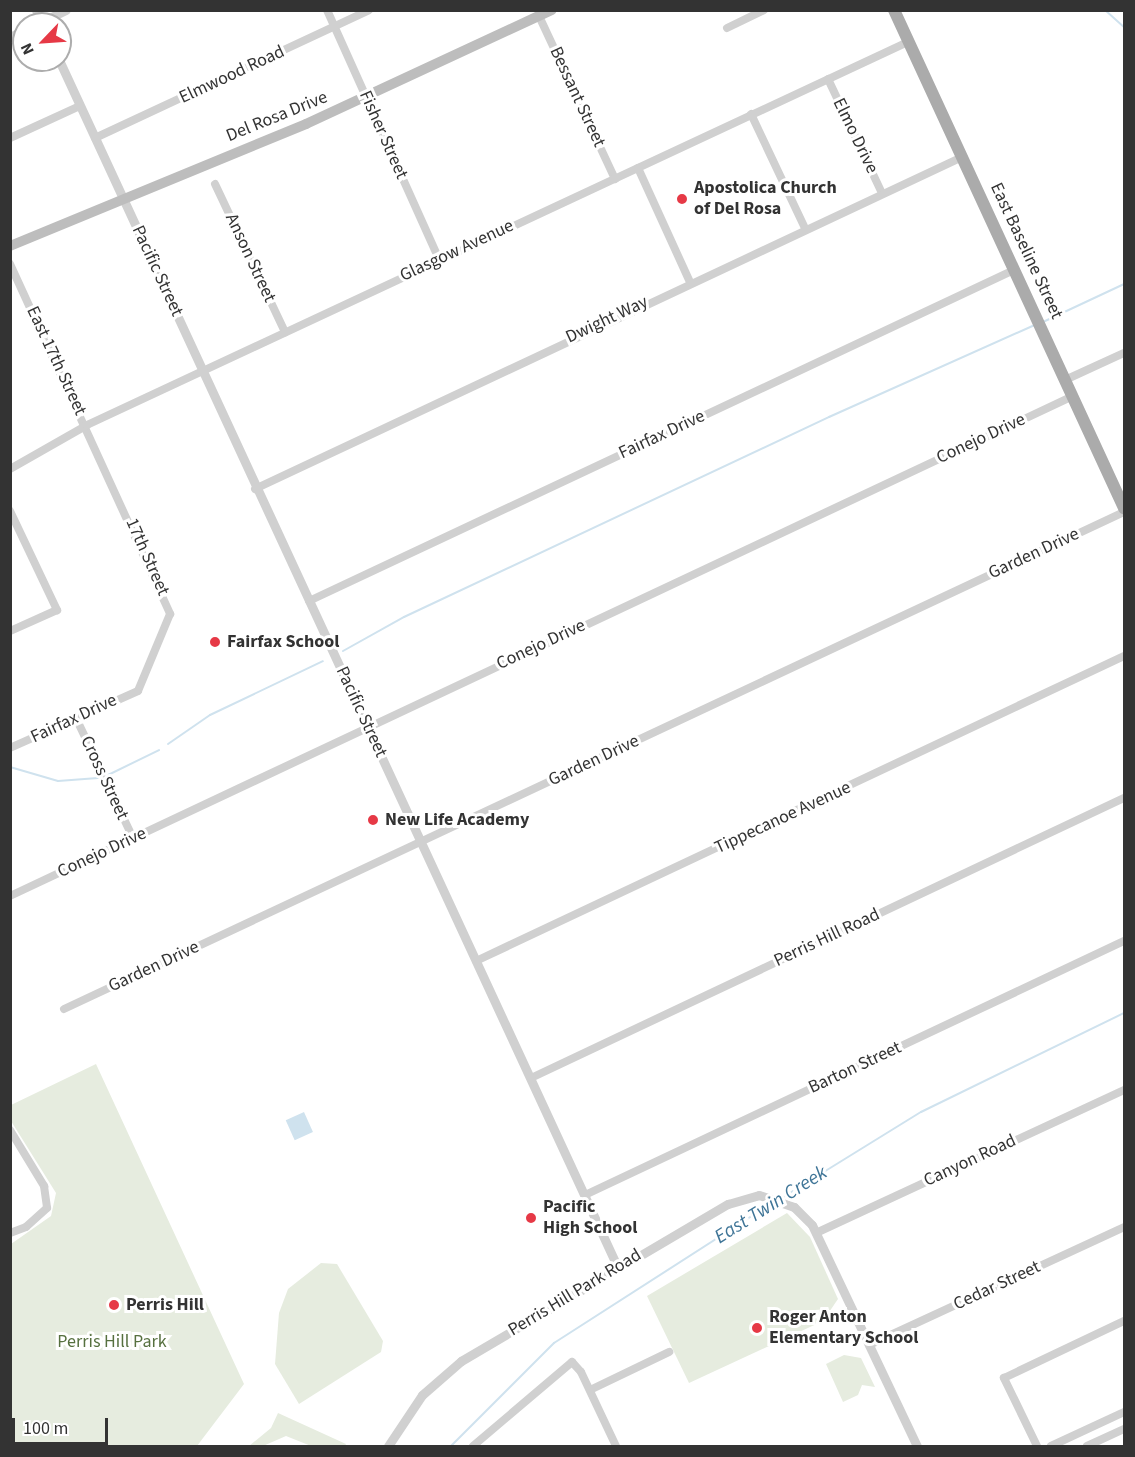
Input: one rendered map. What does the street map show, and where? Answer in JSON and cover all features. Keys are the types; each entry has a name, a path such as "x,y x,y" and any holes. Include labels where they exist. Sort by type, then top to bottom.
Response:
{"main road":[{"name":"Del Rosa Drive","path":"10,246 366,98 552,10"},
{"name":"East Baseline Street","path":"894,10 1125,510"}],"street":[{"name":"Fisher Street","path":"327,10 439,259"},
{"name":"Elmwood Road","path":"95,138 369,10"},
{"path":"727,28 764,10"},
{"name":"Bessant Street","path":"539,16 615,178"},
{"name":"Glasgow Avenue","path":"10,469 87,425 908,42"},
{"name":"Pacific Street","path":"64,72 203,371 255,489 618,1266"},
{"name":"Elmo Drive","path":"828,79 882,193"},
{"path":"10,138 80,106"},
{"path":"751,114 805,228"},
{"name":"Dwight Way","path":"255,489 690,282 962,157"},
{"path":"638,168 690,282"},
{"name":"Anson Street","path":"215,184 285,332"},
{"name":"East 17th Street","path":"10,264 87,425"},
{"name":"Fairfax Drive","path":"309,601 1014,270"},
{"path":"1065,380 1125,353"},
{"name":"Conejo Drive","path":"10,896 1072,396"},
{"name":"17th Street","path":"87,425 168,604 170,614 138,691"},
{"name":"Garden Drive","path":"64,1009 1125,510"},
{"path":"10,511 57,610 10,631"},
{"name":"Tippecanoe Avenue","path":"476,960 1125,656"},
{"name":"Fairfax Drive","path":"10,748 138,691"},
{"name":"Cross Street","path":"76,718 133,838"},
{"name":"Perris Hill Road","path":"531,1078 1125,798"},
{"name":"Barton Street","path":"585,1196 1125,941"},
{"name":"Canyon Road","path":"816,1233 1125,1090"},
{"path":"10,1130 44,1186 47,1208 26,1227 10,1233"},
{"name":"Perris Hill Park Road","path":"388,1446 403,1419 440,1377 618,1266 728,1203 759,1196 791,1206 816,1233"},
{"name":"Cedar Street","path":"869,1345 1125,1227"},
{"path":"816,1233 917,1446"},
{"path":"1037,1446 1004,1378 1125,1321"},
{"path":"590,1390 669,1352"},
{"path":"473,1446 565,1364 578,1366 616,1446"},
{"path":"1051,1446 1125,1412"},
{"path":"1088,1446 1125,1429"}],"green space":[{"name":"Perris Hill Park","path":"96,1064 244,1384 197,1446 11,1446 11,1244 51,1216 56,1193 11,1121 11,1105"},
{"path":"787,1213 810,1237 838,1299 823,1321 689,1383 647,1296"},
{"path":"321,1263 337,1264 383,1341 381,1352 299,1404 275,1364 279,1313 288,1289"},
{"path":"844,1355 861,1358 875,1387 862,1385 858,1395 843,1402 826,1364"},
{"path":"278,1413 346,1444 345,1446 311,1446 286,1436 263,1446 249,1446 271,1428"}],"water":[{"path":"304,1112 313,1132 295,1140 286,1120"}],"waterway":[{"path":"1105,10 1124,27"},
{"path":"1043,322 1124,284"},
{"path":"343,651 404,617 829,417 1035,325"},
{"path":"168,744 210,715 323,661"},
{"path":"106,776 159,750"},
{"path":"10,767 58,781 98,778"},
{"name":"East Twin Creek","path":"780,1199 921,1112 1124,1013"},
{"name":"East Twin Creek","path":"451,1446 554,1343 772,1203"}],"place":[{"name":"Apostolica Church of Del Rosa","path":"682,199"},
{"name":"Fairfax School","path":"215,642"},
{"name":"New Life Academy","path":"373,820"},
{"name":"Pacific High School","path":"531,1218"},
{"name":"Perris Hill","path":"114,1305"},
{"name":"Roger Anton Elementary School","path":"757,1328"}]}
